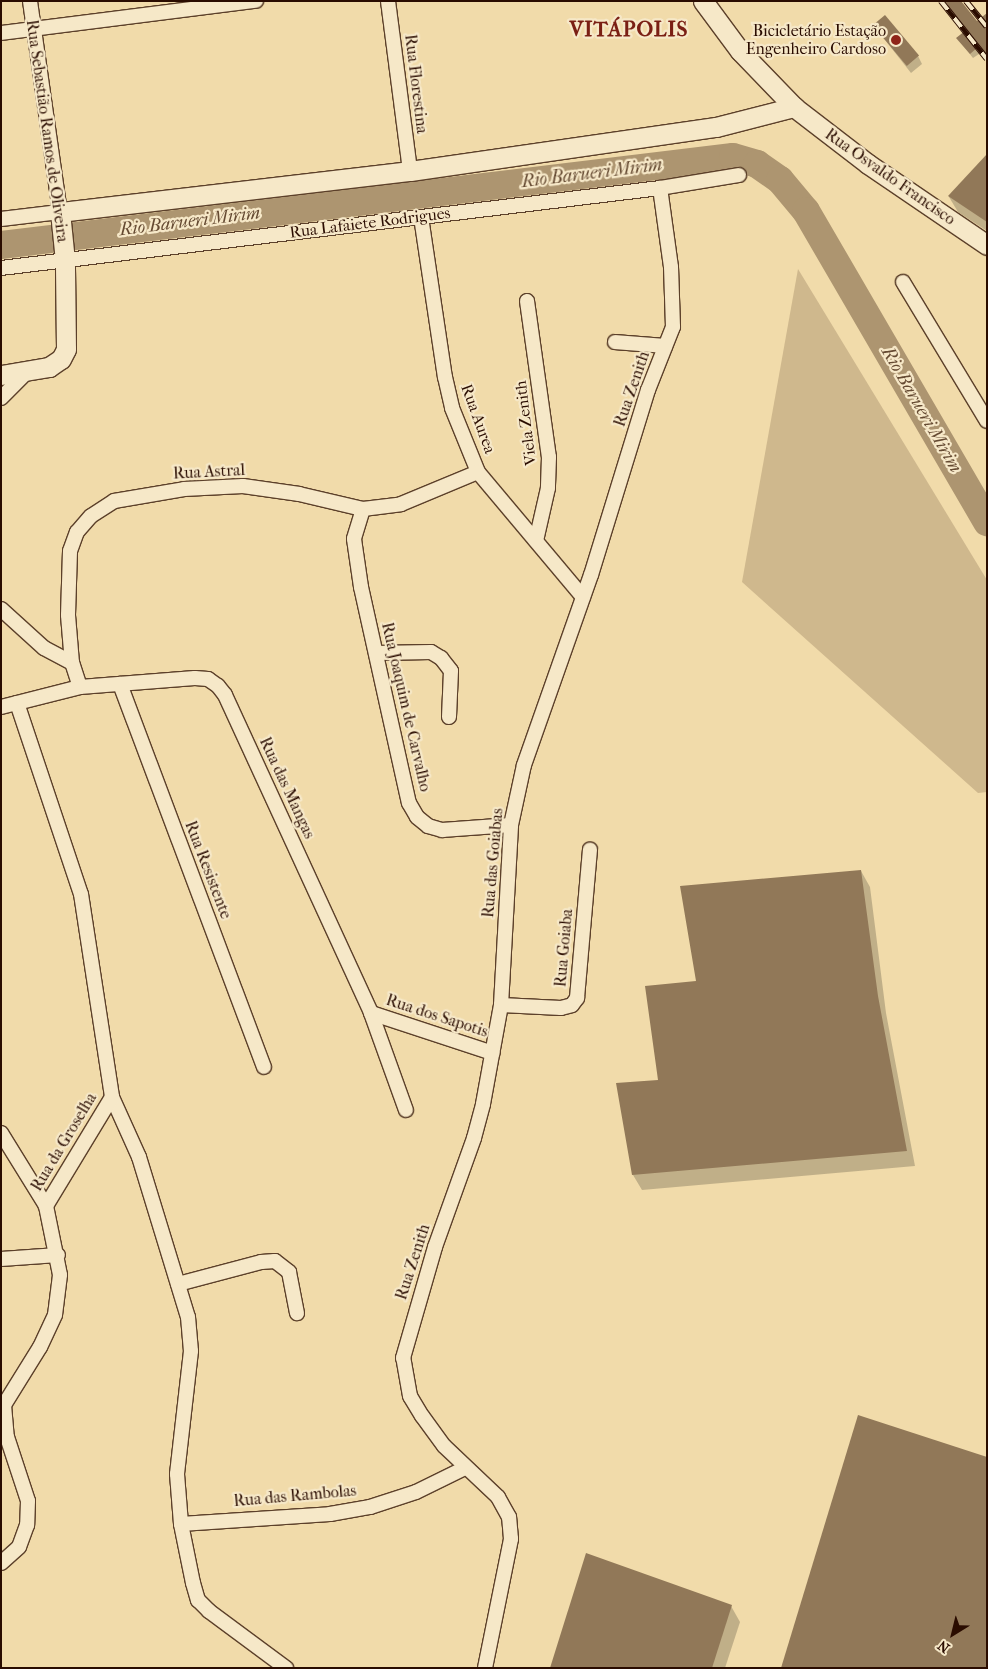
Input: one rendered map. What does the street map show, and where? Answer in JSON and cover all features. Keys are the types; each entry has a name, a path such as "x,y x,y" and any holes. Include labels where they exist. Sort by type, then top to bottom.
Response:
{"main road":[{"name":"Rua Osvaldo Francisco","path":"703,1 740,51 794,107 868,164 987,245"},
{"path":"60,217 410,171 716,127 794,107"},
{"name":"Rua Sebastião Ramos de Oliveira","path":"1,375 49,367 61,359 66,349 64,255 60,217"}],"street":[{"name":"Rua Sebastião Ramos de Oliveira","path":"30,1 60,217"},
{"path":"1,33 256,1"},
{"name":"Rua Florestina","path":"388,1 410,171"},
{"name":"Rua Lafaiete Rodrigues","path":"1,268 64,255 421,217 660,188 739,175"},
{"name":"Rua Zenith","path":"583,596 648,390 673,326 674,304 660,188"},
{"path":"1,219 60,217"},
{"name":"Rua Aurea","path":"421,217 445,377 452,408 478,472 583,596"},
{"path":"903,282 987,421"},
{"name":"Viela Zenith","path":"527,301 550,457 548,488 536,541"},
{"path":"615,342 665,346"},
{"path":"1,398 28,371"},
{"name":"Rua Astral","path":"80,687 72,663 67,582 70,551 78,532 91,516 114,501 184,489 243,486 299,494 363,509 401,504 478,472"},
{"name":"Rua Joaquim de Carvalho","path":"363,509 354,539 376,653 409,803 417,817 428,826 442,830 510,825"},
{"name":"Rua das Goiabas","path":"493,1053 501,1006 510,825 524,765 583,596"},
{"path":"1,609 44,648 72,663"},
{"path":"376,653 431,652 442,658 451,672 449,717"},
{"name":"Rua das Mangas","path":"1,707 80,687 196,678 208,679 225,695 370,1013 406,1110"},
{"name":"Rua Resistente","path":"120,684 264,1067"},
{"path":"18,703 81,894 112,1097 138,1158 188,1317 191,1351 178,1449 181,1524 198,1600 221,1621 286,1668"},
{"name":"Rua Goiaba","path":"501,1006 561,1008 572,1005 577,998 590,850"},
{"name":"Rua dos Sapotis","path":"370,1013 493,1053"},
{"name":"Rua Zenith","path":"484,1668 511,1539 509,1517 498,1497 465,1468 444,1446 410,1396 403,1358 435,1247 474,1138 493,1053"},
{"name":"Rua da Groselha","path":"46,1206 112,1097"},
{"path":"1,1133 46,1206 58,1256 59,1292 55,1314 40,1347 4,1405 7,1437 28,1501 27,1525 19,1547 1,1563"},
{"path":"1,1259 58,1256"},
{"path":"178,1284 261,1262 275,1262 289,1272 297,1314"},
{"name":"Rua das Rambolas","path":"181,1524 330,1514 370,1507 416,1492 465,1468"}],"shaded area":[{"path":"798,269 987,580 987,792 978,793 742,582"}],"building":[{"path":"945,1 961,1 977,21 987,13 987,57 978,47 970,54 956,38 965,31"},
{"name":"Bicicletário Estação Engenheiro Cardoso","path":"885,15 919,56 907,66 873,25"},
{"path":"987,154 987,222 948,196"},
{"path":"861,870 878,996 907,1151 632,1175 616,1083 658,1080 645,986 696,981 680,886"},
{"path":"858,1415 987,1457 987,1668 781,1668"},
{"path":"586,1553 732,1605 712,1668 550,1668"}],"waterway":[{"name":"Rio Barueri Mirim","path":"1,245 733,157 757,164 780,180 806,211 987,522"}],"railway":[{"path":"941,1 987,59"},
{"path":"966,1 987,27"}],"place":[{"name":"Bicicletário Estação Engenheiro Cardoso","path":"896,40"}],"district":[{"name":"VITÁPOLIS","path":"629,29"}]}
